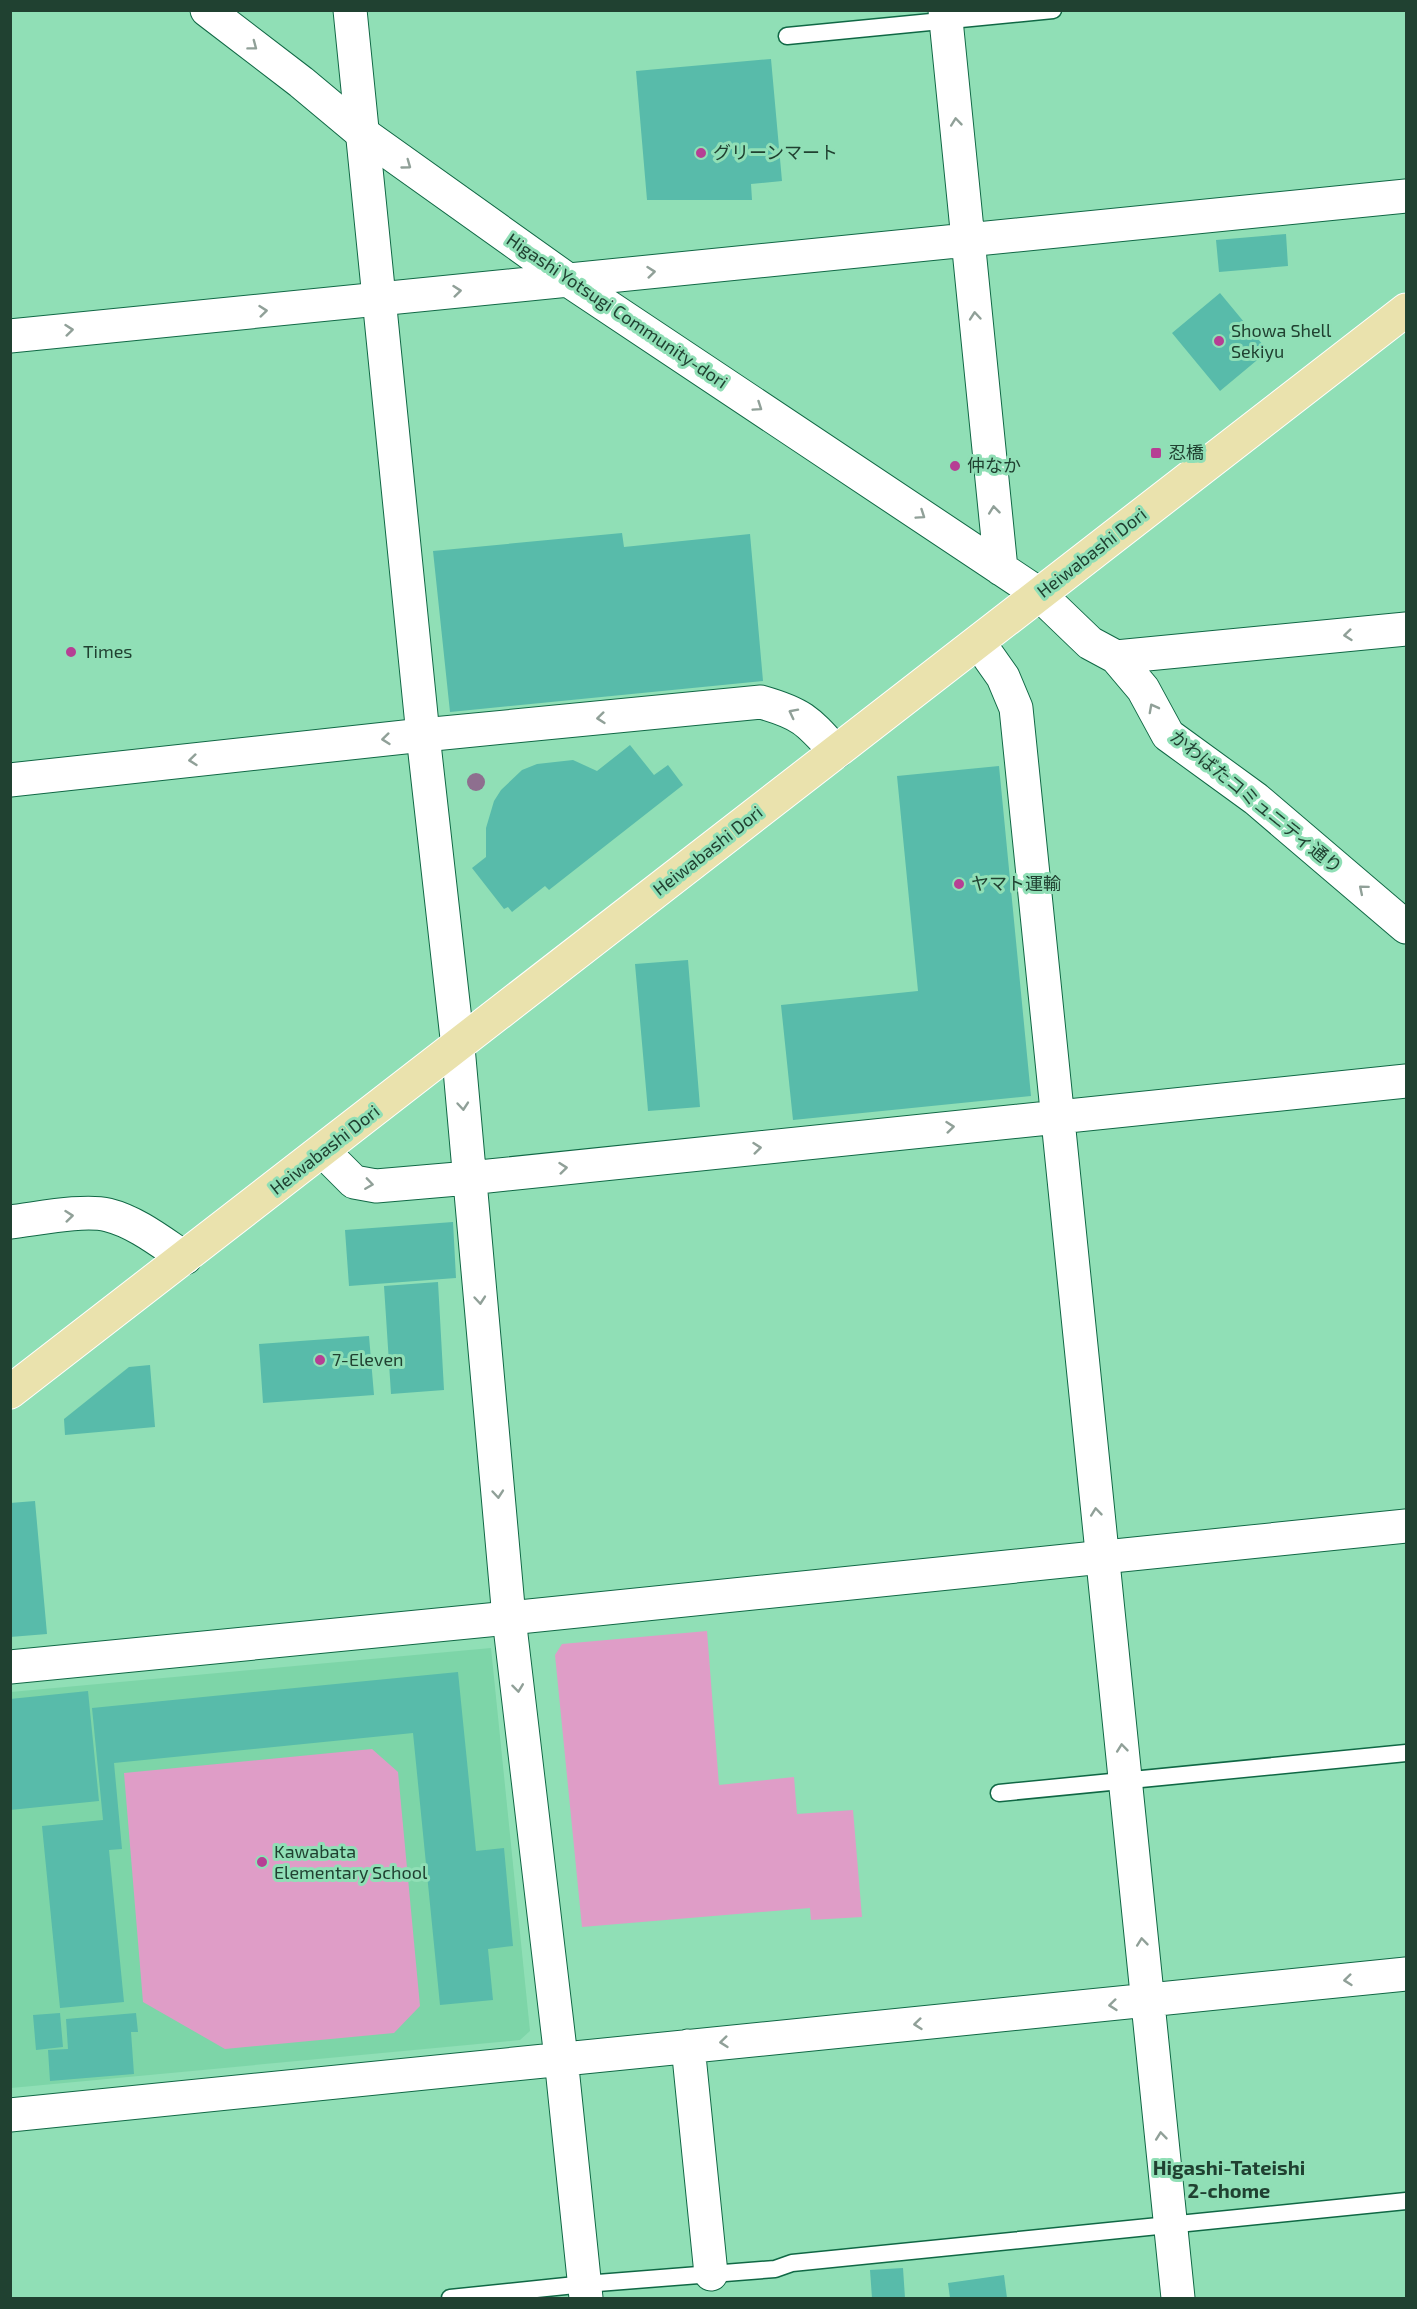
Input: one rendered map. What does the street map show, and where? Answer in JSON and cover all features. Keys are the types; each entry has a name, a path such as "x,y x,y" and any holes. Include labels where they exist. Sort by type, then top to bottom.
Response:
{"main road":[{"name":"Heiwabashi Dori","path":"10,1392 1407,310"}],"street":[{"name":"Higashi Yotsugi Community-dori","path":"207,10 301,82 362,133 568,280 1039,594"},
{"path":"350,10 423,735 458,1047 509,1618 586,2291"},
{"path":"945,16 1001,568"},
{"path":"10,336 1407,196"},
{"name":"かわばたコミュニティ通り","path":"1039,594 1090,642 1116,657 1143,689 1168,735 1256,799 1407,927"},
{"path":"1116,657 1407,629"},
{"path":"979,643 1003,677 1016,708 1178,2298"},
{"path":"10,780 423,735 761,702 786,709 808,721 836,753"},
{"path":"323,1151 354,1182 376,1186 1407,1081"},
{"path":"10,1222 87,1214 107,1215 148,1234 185,1258"},
{"path":"10,1667 1407,1526"},
{"path":"10,2115 1407,1974"},
{"path":"688,2046 711,2274"}],"lane":[{"path":"788,36 945,16 1053,10"},
{"path":"999,1793 1407,1753"},
{"path":"450,2298 586,2291 711,2274 775,2269 803,2262 1407,2201"}],"shaded area":[{"path":"707,1631 719,1785 794,1777 797,1814 853,1810 862,1917 811,1920 810,1908 582,1927 555,1655 562,1644"},
{"name":"Kawabata Elementary School","path":"491,1648 530,2031 520,2040 11,2088 11,1692"},
{"path":"372,1749 398,1772 420,2006 394,2033 225,2049 143,2002 124,1773"}],"building":[{"path":"771,59 782,181 751,184 752,200 647,200 636,71"},
{"path":"1286,234 1288,266 1219,272 1216,240"},
{"path":"1220,293 1268,351 1220,391 1172,333"},
{"path":"622,533 624,547 750,534 763,681 450,712 433,551"},
{"path":"630,745 654,775 668,765 683,785 549,890 545,886 512,912 508,907 504,909 472,868 486,857 486,828 494,801 501,790 522,770 537,764 573,760 597,771"},
{"name":"ヤマト運輸","path":"999,766 1031,1096 793,1120 781,1005 918,991 897,776"},
{"path":"688,960 700,1107 648,1111 635,964"},
{"path":"453,1222 456,1278 349,1286 345,1230"},
{"path":"438,1282 444,1390 391,1394 384,1286"},
{"path":"369,1336 374,1395 263,1403 259,1344"},
{"path":"150,1365 155,1427 65,1435 64,1419 129,1367"},
{"path":"35,1501 47,1634 10,1637 10,1503"},
{"path":"458,1672 476,1851 504,1848 513,1946 488,1949 493,2000 440,2005 413,1733 114,1763 122,1849 109,1850 124,2002 60,2008 42,1826 103,1820 92,1708"},
{"path":"88,1691 99,1801 10,1810 10,1699"},
{"path":"60,2013 63,2047 36,2050 33,2015"},
{"path":"136,2013 138,2032 131,2032 134,2074 50,2081 48,2050 68,2049 66,2019"},
{"path":"903,2268 905,2298 872,2298 870,2270"},
{"path":"1004,2275 1007,2298 950,2298 948,2283"}],"place":[{"name":"グリーンマート","path":"701,153"},
{"name":"Showa Shell Sekiyu","path":"1219,341"},
{"name":"忍橋","path":"1156,453"},
{"name":"仲なか","path":"955,466"},
{"name":"Times","path":"71,652"},
{"name":"ヤマト運輸","path":"959,884"},
{"name":"7-Eleven","path":"320,1360"},
{"name":"Kawabata Elementary School","path":"262,1862"}],"district":[{"name":"Higashi-Tateishi 2-chome","path":"1229,2180"}]}
